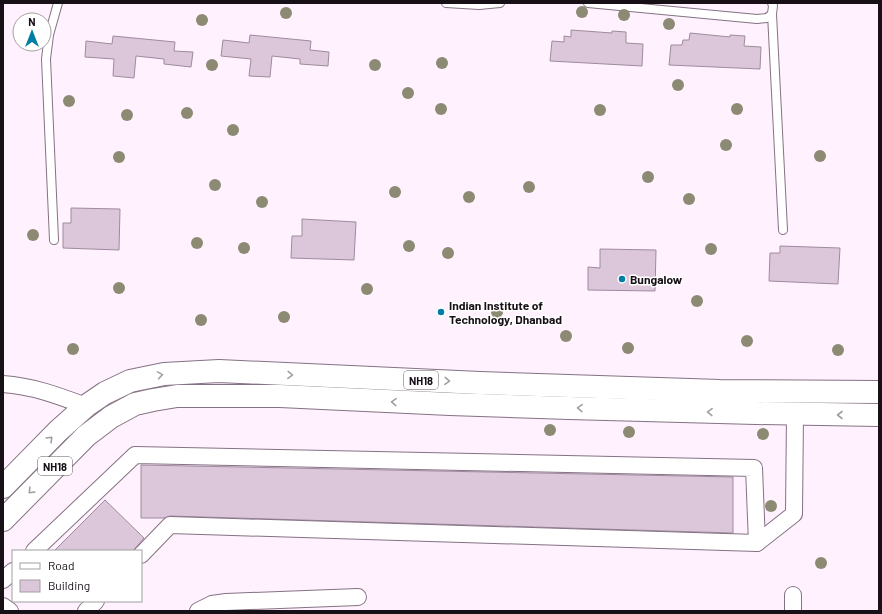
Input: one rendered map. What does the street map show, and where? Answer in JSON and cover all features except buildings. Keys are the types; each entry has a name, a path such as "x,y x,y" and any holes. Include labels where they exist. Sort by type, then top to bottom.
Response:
{"highway":[{"name":"NH18","path":"3,486 58,431 86,406 105,393 130,381 164,374 219,371 480,383 720,391 879,392"},
{"name":"NH18","path":"3,520 86,436 111,416 135,404 177,396 280,396 450,404 795,414 879,414"}],"street":[{"path":"3,384 44,390 86,406"},
{"path":"142,554 170,525 757,543 794,514 795,414"},
{"path":"35,550 135,455 754,468 757,543"},
{"path":"3,580 12,572"},
{"path":"793,595 793,611"},
{"path":"198,611 212,604 226,602 358,597"},
{"path":"86,611 95,602"},
{"path":"3,606 10,611"}],"lane":[{"path":"54,240 46,59 49,35 58,3"},
{"path":"446,3 500,3"},
{"path":"588,3 757,19 767,18 772,14"},
{"path":"772,3 783,230"}],"place":[{"name":"Bungalow","path":"622,279"},
{"name":"Indian Institute of Technology, Dhanbad","path":"441,312"}]}
